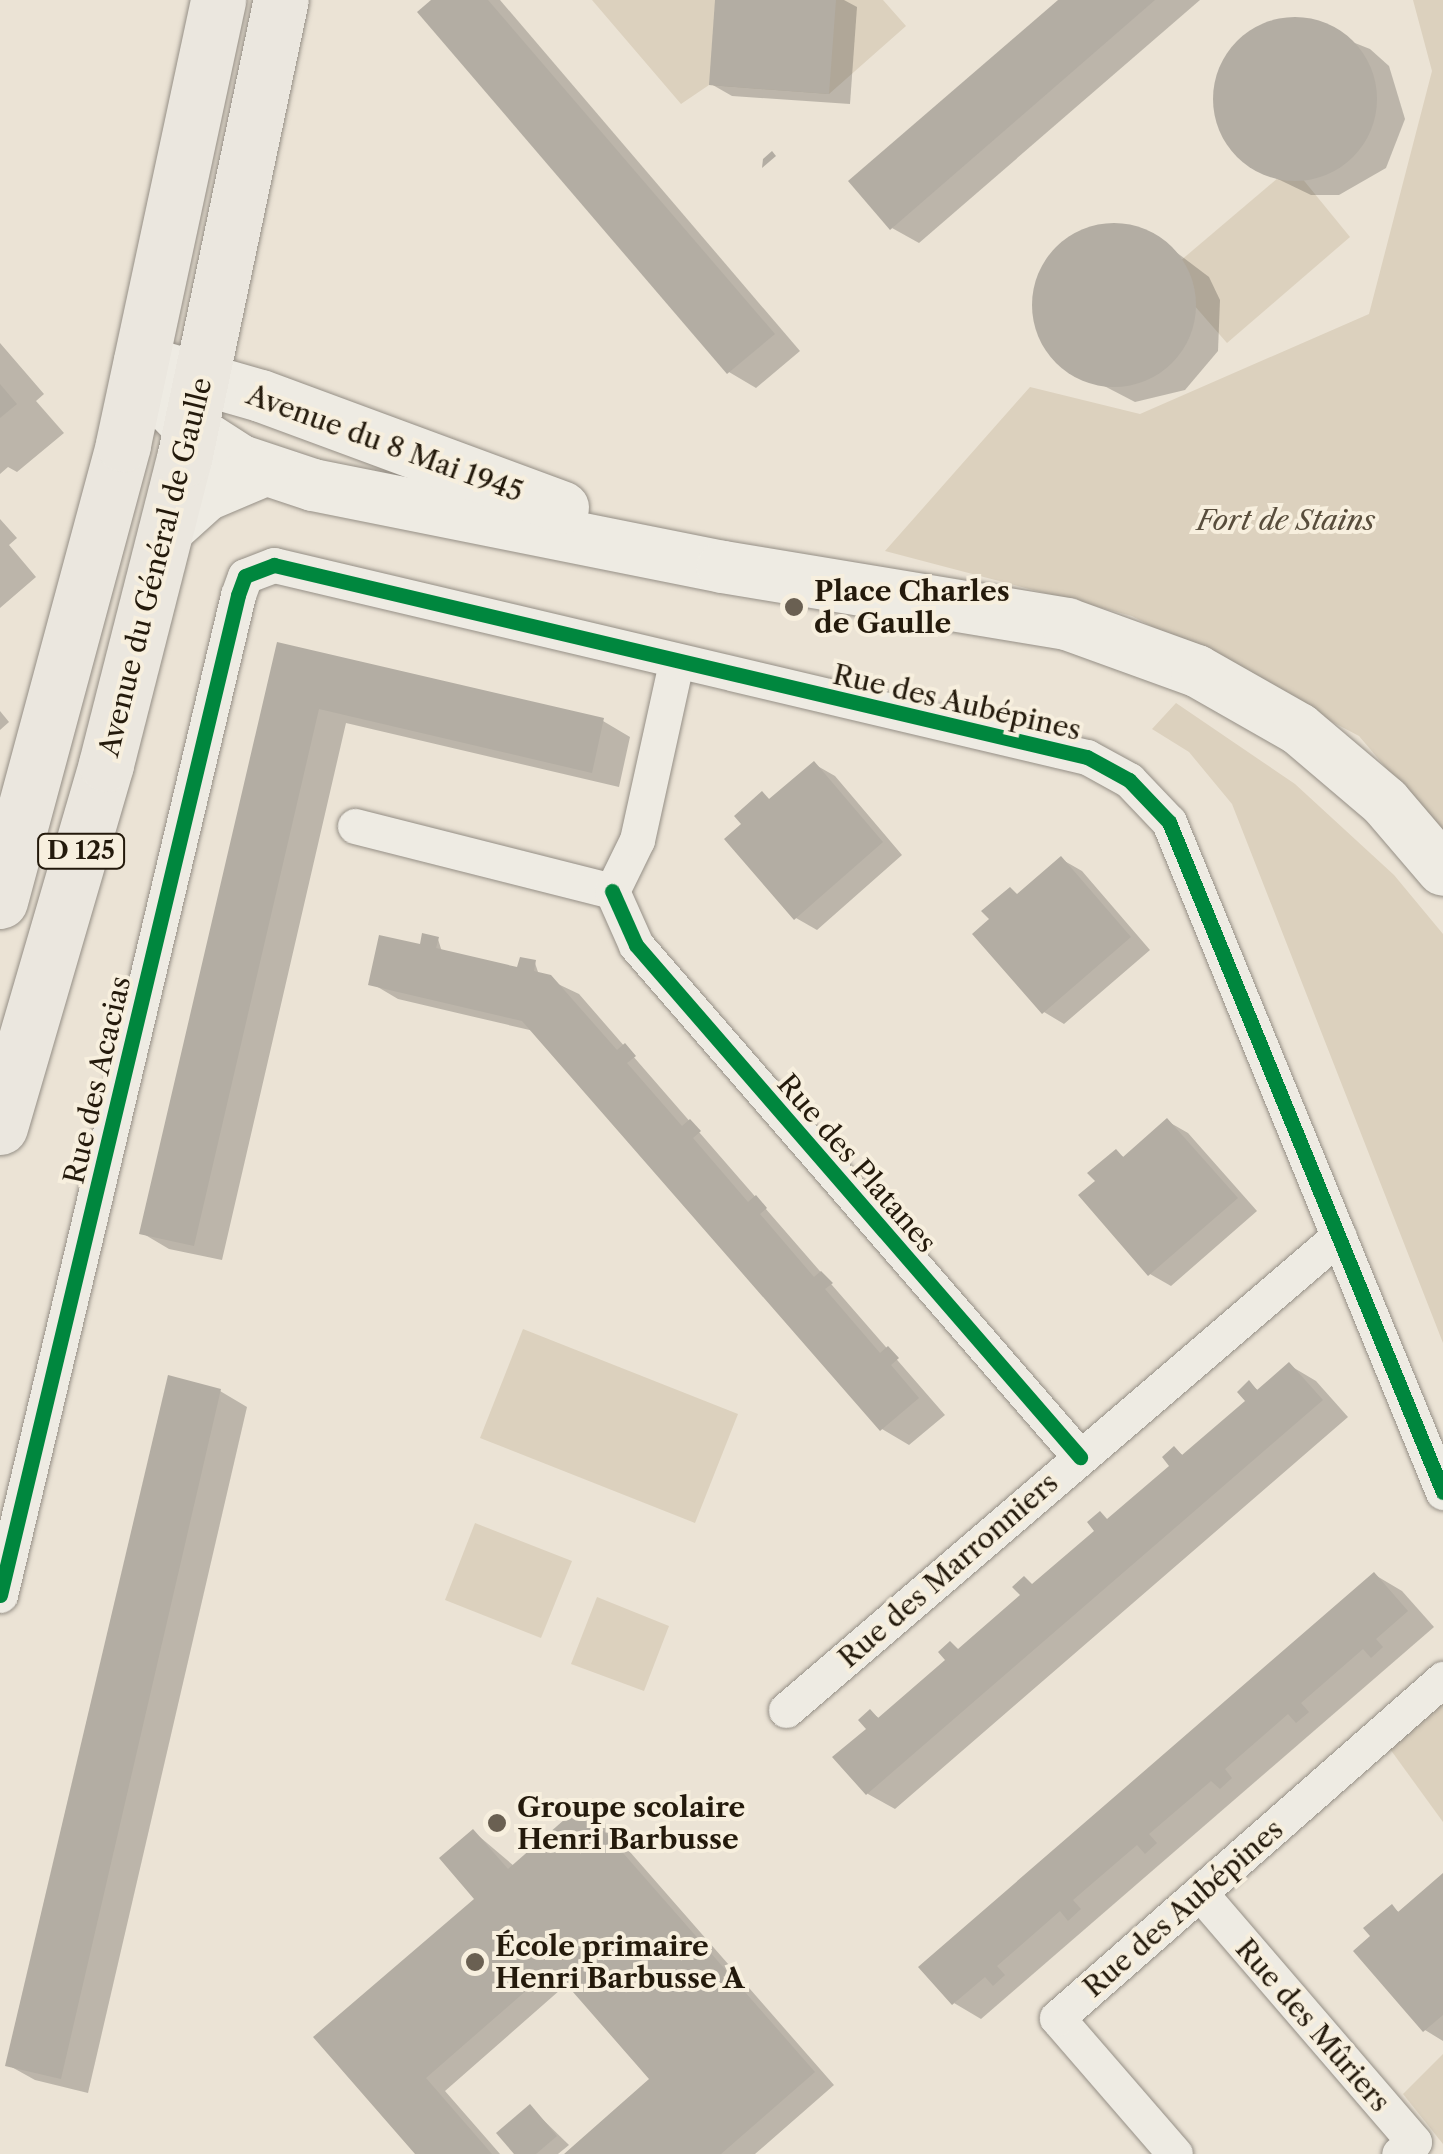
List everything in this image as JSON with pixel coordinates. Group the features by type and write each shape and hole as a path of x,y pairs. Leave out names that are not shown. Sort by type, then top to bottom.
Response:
{"main road":[{"name":"D 125","path":"0,901 140,361 218,0"},
{"name":"Avenue du Général de Gaulle","path":"0,1128 106,764 165,532 281,0"}],"street":[{"name":"Avenue du 8 Mai 1945","path":"140,361 196,403 265,470 723,567 1068,624 1197,671 1299,729 1385,802 1443,870"},
{"name":"Avenue du 8 Mai 1945","path":"196,403 723,567"},
{"path":"165,532 206,495 265,470"},
{"name":"Rue des Aubépines","path":"245,576 274,565 1087,757 1130,780 1169,822 1443,1492"},
{"name":"Rue des Acacias","path":"0,1595 245,576"},
{"path":"356,826 612,891 638,840 676,663"},
{"name":"Rue des Platanes","path":"612,891 636,945 1080,1456"},
{"name":"Rue des Marronniers","path":"786,1710 1339,1236"},
{"name":"Rue des Aubépines","path":"1175,2154 1057,2018 1443,1679"},
{"name":"Rue des Mûriers","path":"1200,1894 1414,2142 1399,2154"}],"green space":[{"path":"592,0 883,0 906,26 829,94 709,85 681,104"},
{"name":"Fort de Stains","path":"1413,0 1443,0 1443,835 1359,736 1132,616 885,551 1030,387 1140,414 1369,314 1432,71"},
{"path":"1292,166 1350,237 1227,343 1166,273"},
{"path":"1176,703 1295,784 1394,875 1443,934 1443,1343 1232,804 1189,752 1152,729"},
{"path":"523,1329 738,1414 695,1523 480,1438"},
{"path":"475,1523 572,1561 541,1638 445,1600"},
{"path":"597,1597 669,1626 644,1691 571,1664"},
{"path":"1443,1701 1443,1822 1390,1749"},
{"path":"1443,2054 1443,2144 1403,2094"}],"building":[{"path":"431,0 488,0 775,334 727,374 417,12"},
{"path":"715,0 836,0 829,94 709,85"},
{"path":"1058,0 1155,0 890,230 848,181"},
{"path":"1295,17 1327,23 1353,41 1371,67 1377,99 1371,131 1353,157 1327,175 1295,181 1263,175 1237,157 1219,131 1213,99 1219,67 1237,41 1263,23"},
{"path":"772,151 776,156 762,168 763,159"},
{"path":"1114,223 1145,229 1172,247 1190,274 1196,305 1190,336 1172,363 1145,381 1114,387 1083,381 1056,363 1038,336 1032,305 1038,274 1056,247 1083,229"},
{"path":"0,384 17,404 0,418"},
{"path":"277,642 604,718 592,773 319,709 194,1246 139,1234"},
{"path":"814,761 883,842 794,920 724,839 741,824 734,816 762,791 769,799"},
{"path":"1061,856 1131,937 1042,1014 972,934 989,919 981,911 1010,887 1017,894"},
{"path":"422,933 439,937 436,948 517,967 520,957 536,960 534,971 551,975 617,1050 625,1043 636,1056 627,1063 682,1126 690,1119 701,1131 693,1138 748,1202 756,1195 767,1208 760,1214 814,1277 821,1271 833,1283 825,1289 880,1353 888,1346 899,1358 891,1365 919,1398 880,1431 522,1021 368,985 379,935 420,944"},
{"path":"1167,1118 1238,1198 1148,1276 1078,1195 1095,1181 1087,1173 1116,1149 1123,1157"},
{"path":"1289,1362 1323,1400 866,1795 832,1757 866,1729 858,1720 870,1709 878,1718 945,1660 938,1652 950,1641 958,1649 1020,1595 1012,1587 1024,1576 1032,1584 1094,1531 1087,1522 1100,1511 1107,1519 1169,1466 1162,1457 1174,1446 1182,1455 1245,1401 1237,1392 1249,1380 1257,1390"},
{"path":"168,1375 221,1389 61,2079 5,2066"},
{"path":"1374,1572 1408,1611 1376,1639 1383,1647 1371,1658 1363,1649 1301,1703 1309,1712 1296,1723 1288,1714 1225,1769 1232,1778 1220,1789 1211,1781 1149,1834 1157,1843 1145,1854 1137,1845 1073,1900 1081,1909 1068,1921 1060,1911 997,1966 1005,1975 993,1986 985,1977 952,2005 918,1967"},
{"path":"581,1805 815,2072 721,2154 564,2154 649,2079 552,1968 426,2078 492,2154 415,2154 313,2037 474,1899 439,1858 473,1829 508,1869"},
{"path":"1443,1873 1443,2015 1423,2032 1353,1951 1370,1936 1363,1928 1392,1904 1398,1912"},
{"path":"530,2104 557,2136 536,2154 514,2154 496,2133"}],"cycle path":[{"path":"0,1595 238,595 245,576 274,565 1087,757 1129,780 1169,822 1443,1492"},
{"path":"612,891 636,945 1080,1457"}],"place":[{"name":"Place Charles de Gaulle","path":"794,607"},
{"name":"Groupe scolaire Henri Barbusse","path":"497,1823"},
{"name":"École primaire Henri Barbusse A","path":"475,1962"}]}
